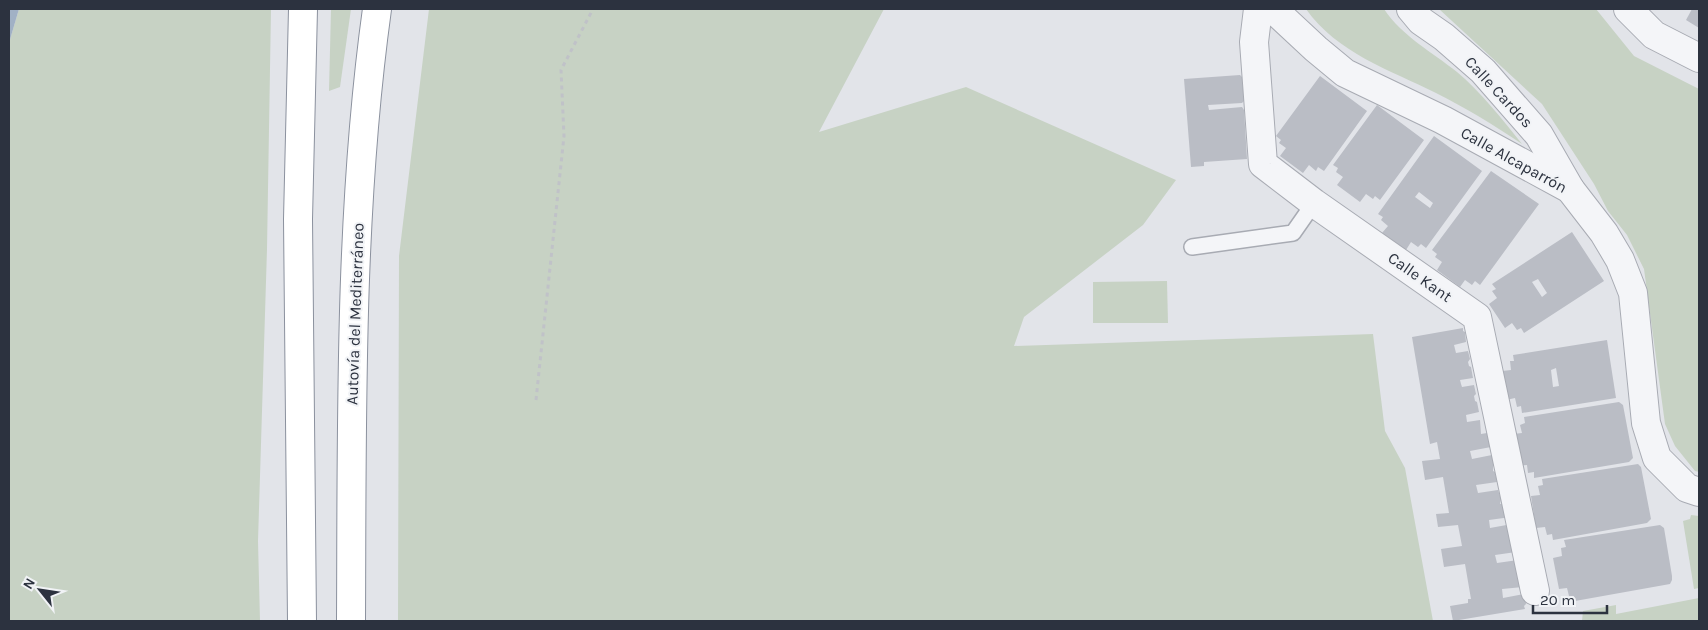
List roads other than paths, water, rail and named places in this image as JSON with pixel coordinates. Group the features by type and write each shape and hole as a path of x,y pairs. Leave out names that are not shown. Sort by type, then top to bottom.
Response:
{"highway":[{"path":"302,9 298,220 302,621"},
{"name":"Autovía del Mediterráneo","path":"351,621 351,440 358,186 377,9"}],"street":[{"name":"Calle Kant","path":"1258,9 1254,42 1263,164 1314,203 1477,317 1535,591"},
{"name":"Calle Alcaparrón","path":"1273,9 1345,73 1443,120 1570,189 1604,233 1620,260 1633,293 1646,423 1657,458 1688,488 1699,492"},
{"name":"Calle Cardos","path":"1411,9 1421,21 1444,37 1483,71 1538,135 1570,189"},
{"path":"1628,9 1654,35 1699,58"}],"lane":[{"path":"1192,247 1293,233 1314,203"}],"water":[{"path":"9,9 19,9 9,43"}]}
